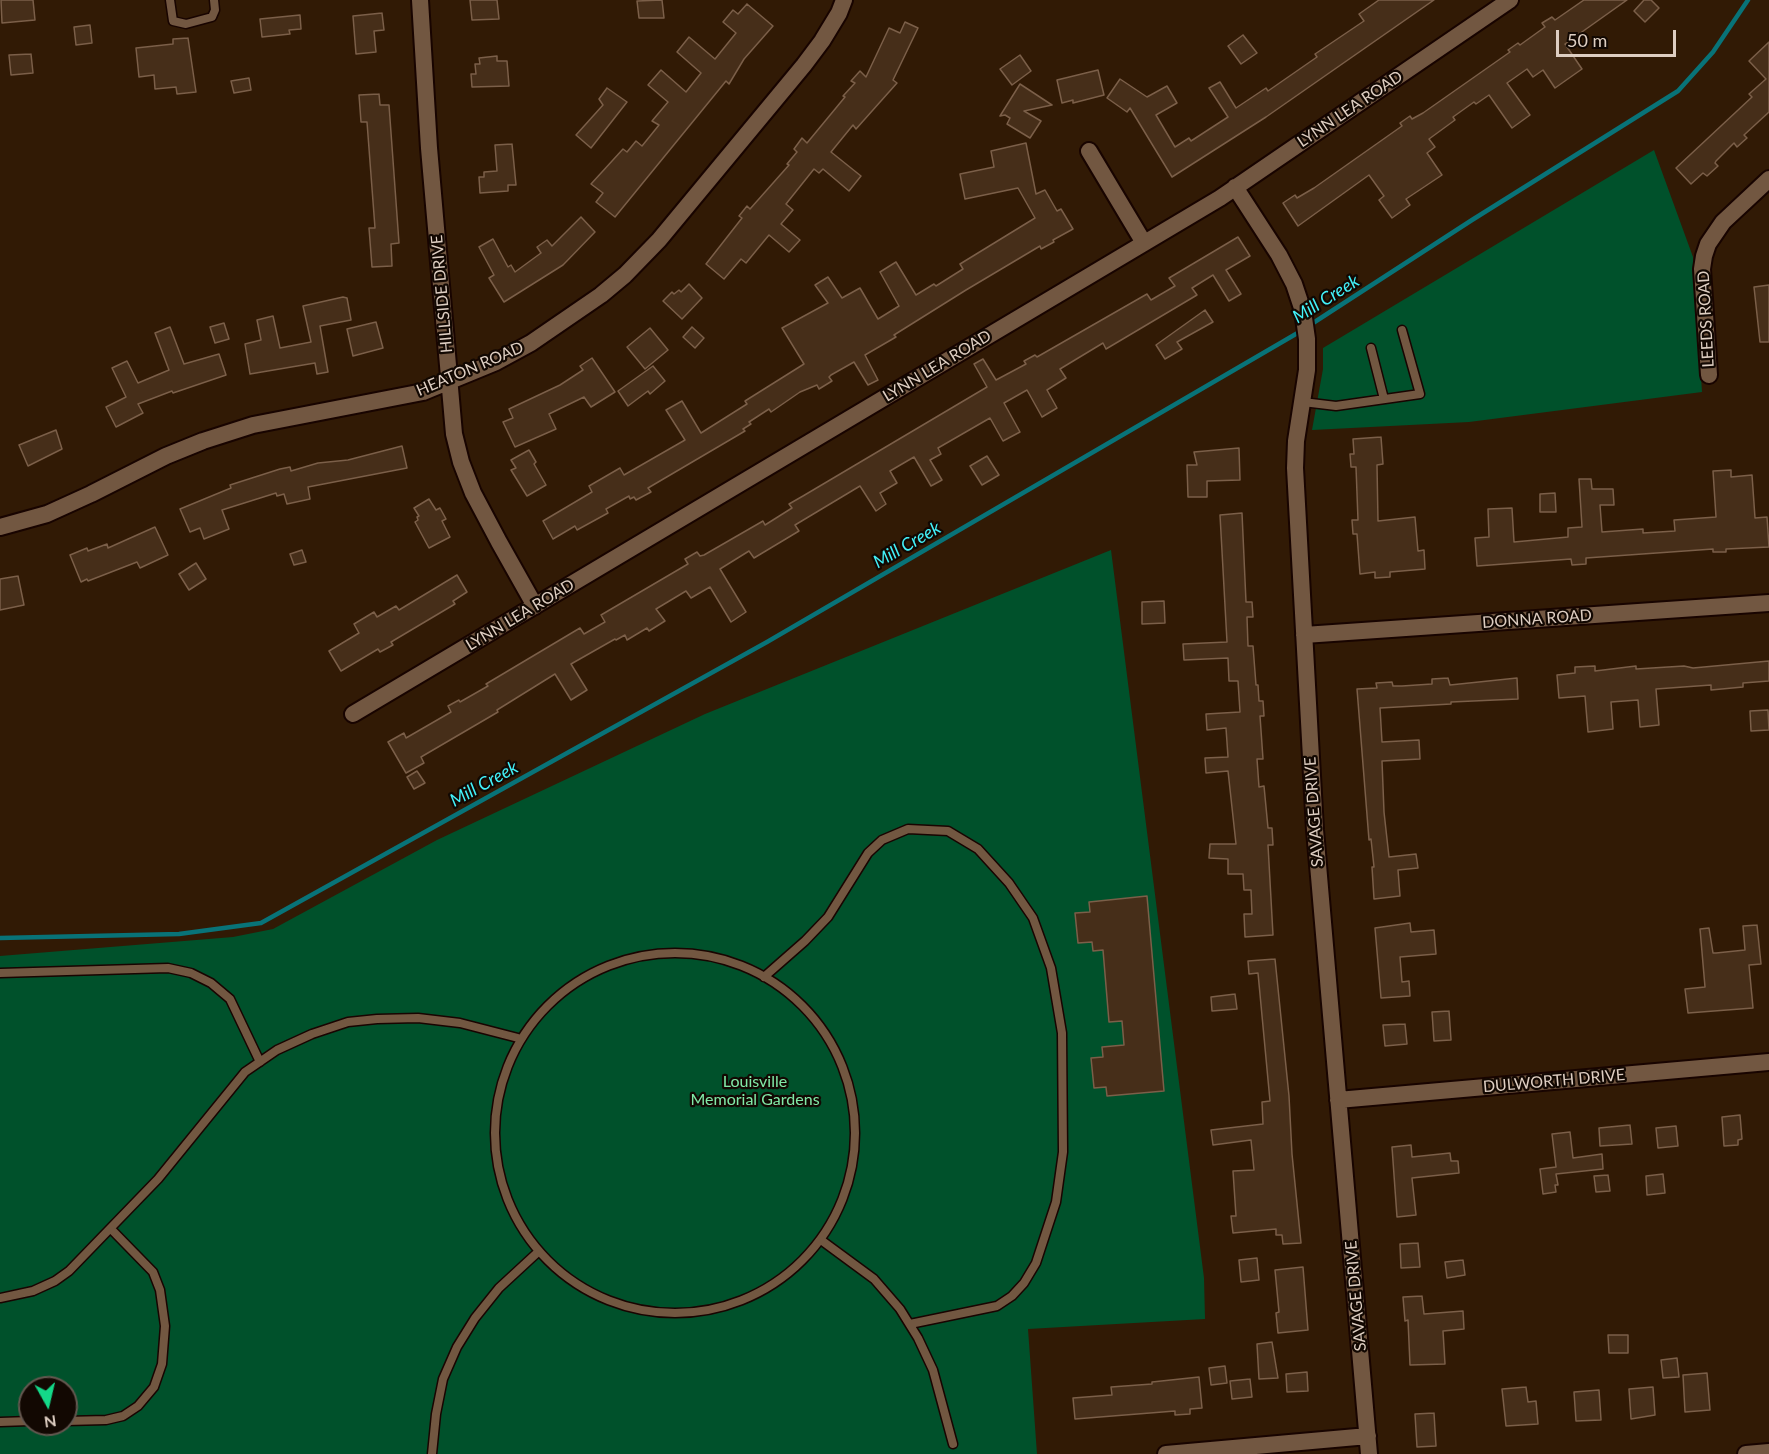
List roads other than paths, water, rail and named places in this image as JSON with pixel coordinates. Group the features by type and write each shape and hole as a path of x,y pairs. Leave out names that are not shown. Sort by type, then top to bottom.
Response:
{"street":[{"name":"HILLSIDE DRIVE","path":"420,0 429,148 454,434 461,462 473,493 535,606"},
{"name":"HEATON ROAD","path":"0,527 47,514 166,456 203,441 274,421 423,392 496,362 531,343 573,316 625,275 659,240 804,65 822,41 844,0"},
{"name":"LYNN LEA ROAD","path":"353,714 1235,187 1510,0"},
{"path":"1089,151 1144,243"},
{"name":"LEEDS ROAD","path":"1709,375 1702,269 1704,256 1716,230 1769,179"},
{"name":"SAVAGE DRIVE","path":"1235,187 1280,255 1294,284 1303,311 1307,339 1307,370 1296,441 1295,468 1304,635 1315,830 1369,1454"},
{"name":"DONNA ROAD","path":"1304,635 1769,603"},
{"name":"DULWORTH DRIVE","path":"1338,1100 1769,1062"},
{"path":"1166,1454 1368,1436"},
{"path":"1746,1454 1769,1452"}],"lane":[{"path":"170,0 172,21 186,24 212,17 215,10 214,0"},
{"path":"1303,402 1336,406 1420,394 1402,330"},
{"path":"1371,348 1384,399"},
{"path":"764,977 805,941 828,916 868,853 882,840 908,828 948,831 978,849 1009,883 1033,918 1051,968 1062,1033 1063,1152 1052,1213 1035,1263 1024,1283 1012,1296 997,1306 910,1324"},
{"path":"675,953 716,958 764,977 783,989 811,1013 837,1051 849,1083 855,1118 852,1174 840,1208 821,1240 798,1265 768,1288 727,1304 681,1312 650,1312 620,1305 586,1289 557,1270 538,1252 522,1230 508,1206 498,1174 495,1141 496,1104 504,1073 518,1038 555,999 592,972 632,958 675,953"},
{"path":"0,973 168,968 191,973 211,983 230,999 260,1062"},
{"path":"0,1298 33,1291 55,1281 84,1258 158,1179 245,1072 276,1050 312,1034 348,1022 377,1019 418,1018 460,1023 518,1038"},
{"path":"78,1421 106,1420 123,1416 138,1406 154,1387 162,1364 165,1326 160,1290 153,1272 111,1229"},
{"path":"821,1240 874,1280 910,1324 933,1370 953,1444"},
{"path":"432,1454 436,1414 444,1379 457,1347 475,1318 499,1288 538,1252"},
{"path":"0,1422 18,1421"}],"waterway":[{"name":"Mill Creek","path":"1310,325 1678,91 1713,52 1748,0"},
{"name":"Mill Creek","path":"0,938 179,934 261,923 767,642 1301,331"}],"park label":[{"name":"Louisville Memorial Gardens","path":"755,1091"}]}
